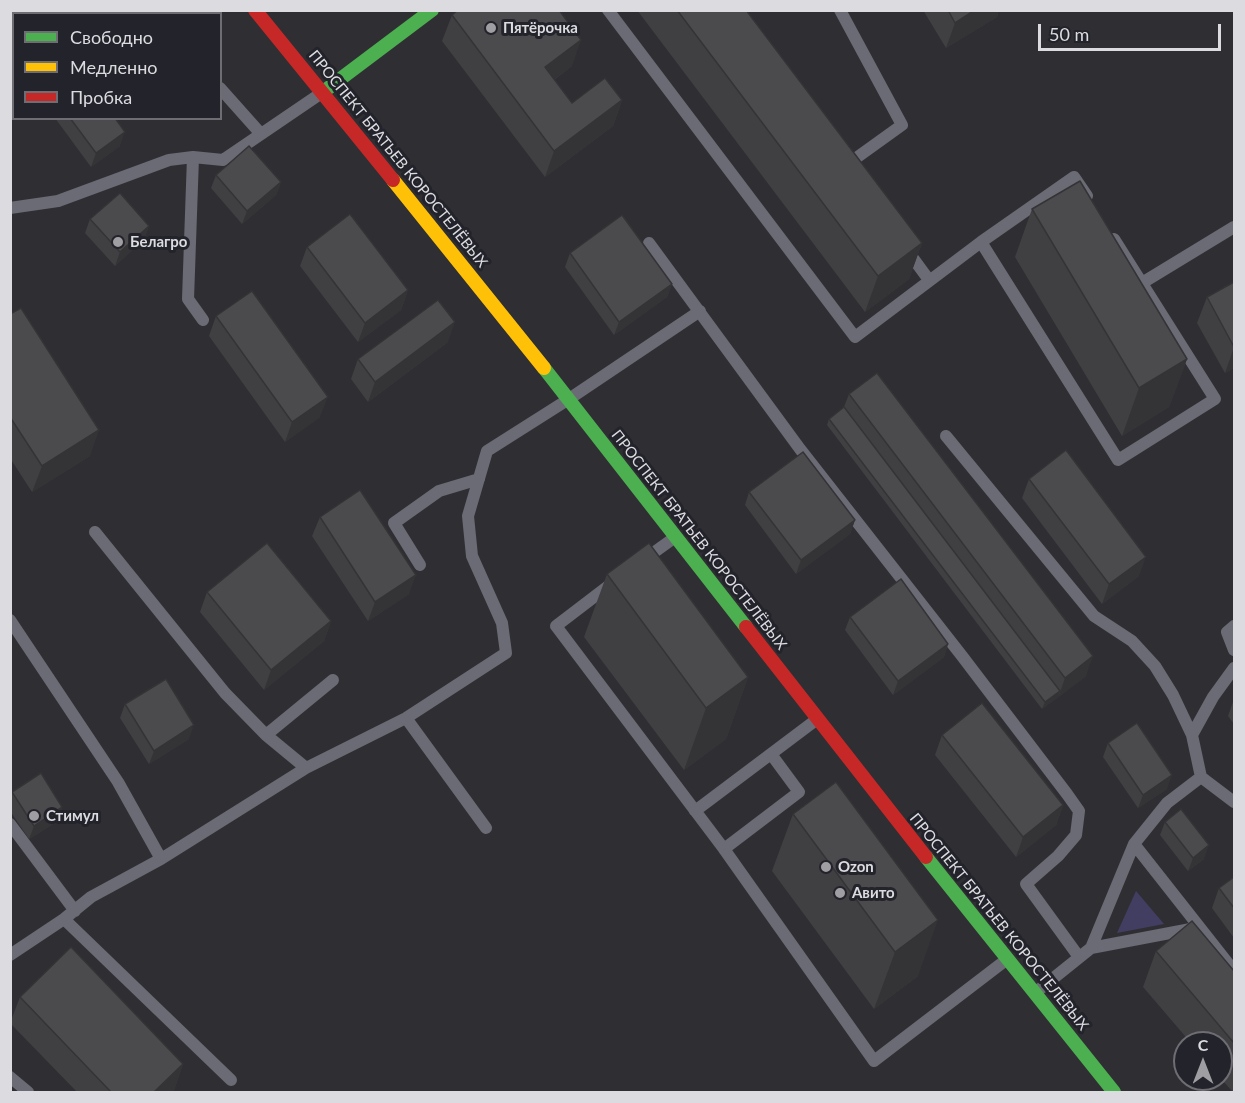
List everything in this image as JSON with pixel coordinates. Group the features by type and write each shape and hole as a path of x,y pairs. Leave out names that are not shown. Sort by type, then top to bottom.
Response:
{"main road":[{"name":"ПРОСПЕКТ БРАТЬЕВ КОРОСТЕЛЁВЫХ","path":"255,10 569,399 817,719 1114,1092"},
{"path":"323,92 432,10"}],"lane":[{"path":"608,10 855,337 981,242 1074,177 1093,206"},
{"path":"840,10 902,125 845,166"},
{"path":"222,90 261,135"},
{"path":"10,208 58,201 170,160 192,157 223,160 323,92"},
{"path":"192,157 188,299 203,320"},
{"path":"981,242 1118,460 1215,399 1105,225"},
{"path":"1142,283 1234,227"},
{"path":"901,242 929,280"},
{"path":"649,243 800,449 969,665 1078,811 1076,835 1058,856 1026,884 1079,957"},
{"path":"10,955 92,897 161,859 306,768 406,718 506,653 502,624 472,556 468,516 487,451 569,399 700,310"},
{"path":"946,436 1094,616 1132,641 1155,666 1173,695 1192,735 1201,777 1234,801"},
{"path":"420,565 394,523 439,491 479,479"},
{"path":"95,532 225,693 266,735 306,768"},
{"path":"676,536 556,626 724,849 874,1061 1007,960"},
{"path":"10,620 118,782 161,859"},
{"path":"1234,626 1227,632 1234,650"},
{"path":"1192,735 1212,697 1234,668"},
{"path":"266,735 333,680"},
{"path":"406,718 486,828"},
{"path":"695,811 817,719"},
{"path":"724,849 799,792 771,754"},
{"path":"1091,948 1134,844 1167,803 1201,777"},
{"path":"10,824 75,911"},
{"path":"1134,844 1234,971"},
{"path":"64,919 231,1080"},
{"path":"1034,994 1091,948 1200,927"},
{"path":"10,1077 28,1092"}],"shaded area":[{"path":"1136,891 1164,924 1117,933"}],"building":[{"path":"458,10 559,10 581,40 545,67 572,103 605,78 622,100 554,151 452,15"},
{"path":"677,10 746,10 922,243 878,276"},
{"path":"948,10 975,10 955,23"},
{"path":"71,120 116,120 125,132 96,153"},
{"path":"249,146 281,182 247,211 216,175"},
{"path":"1080,181 1187,359 1139,388 1032,209"},
{"path":"120,193 149,226 120,252 90,219"},
{"path":"350,214 408,290 365,323 307,247"},
{"path":"622,215 672,284 619,322 570,253"},
{"path":"1234,282 1234,347 1207,297"},
{"path":"252,291 328,397 292,422 216,316"},
{"path":"438,300 455,322 375,382 358,359"},
{"path":"21,308 99,430 42,466 10,417 10,314"},
{"path":"877,373 1093,656 1065,678 849,394"},
{"path":"844,407 1060,691 1045,702 829,419"},
{"path":"1066,450 1146,557 1109,584 1029,479"},
{"path":"803,452 855,520 801,560 749,492"},
{"path":"360,490 416,575 375,602 320,517"},
{"path":"267,543 331,621 271,670 207,592"},
{"path":"649,543 748,677 706,708 607,574"},
{"path":"901,579 948,644 898,681 850,617"},
{"path":"166,679 194,725 154,751 125,704"},
{"path":"982,703 1063,805 1023,837 942,735"},
{"path":"1137,723 1172,775 1143,795 1108,743"},
{"path":"41,773 62,807 34,826 12,792"},
{"path":"836,782 938,920 895,952 793,814"},
{"path":"1181,809 1209,845 1193,858 1165,822"},
{"path":"1234,877 1234,908 1219,888"},
{"path":"1192,921 1234,971 1234,1043 1233,1031 1224,1031 1156,951"},
{"path":"71,947 183,1064 154,1092 111,1092 20,997"}],"traffic: fast":[{"path":"323,92 432,10"},
{"path":"544,368 746,627"},
{"path":"926,857 1114,1092"}],"traffic: slow":[{"path":"393,180 544,368"}],"traffic: jam":[{"path":"255,10 393,180"},
{"path":"746,627 926,857"}],"place":[{"name":"Пятёрочка","path":"491,28"},
{"name":"Белагро","path":"118,242"},
{"name":"Стимул","path":"34,816"},
{"name":"Ozon","path":"826,867"},
{"name":"Авито","path":"840,893"}]}
